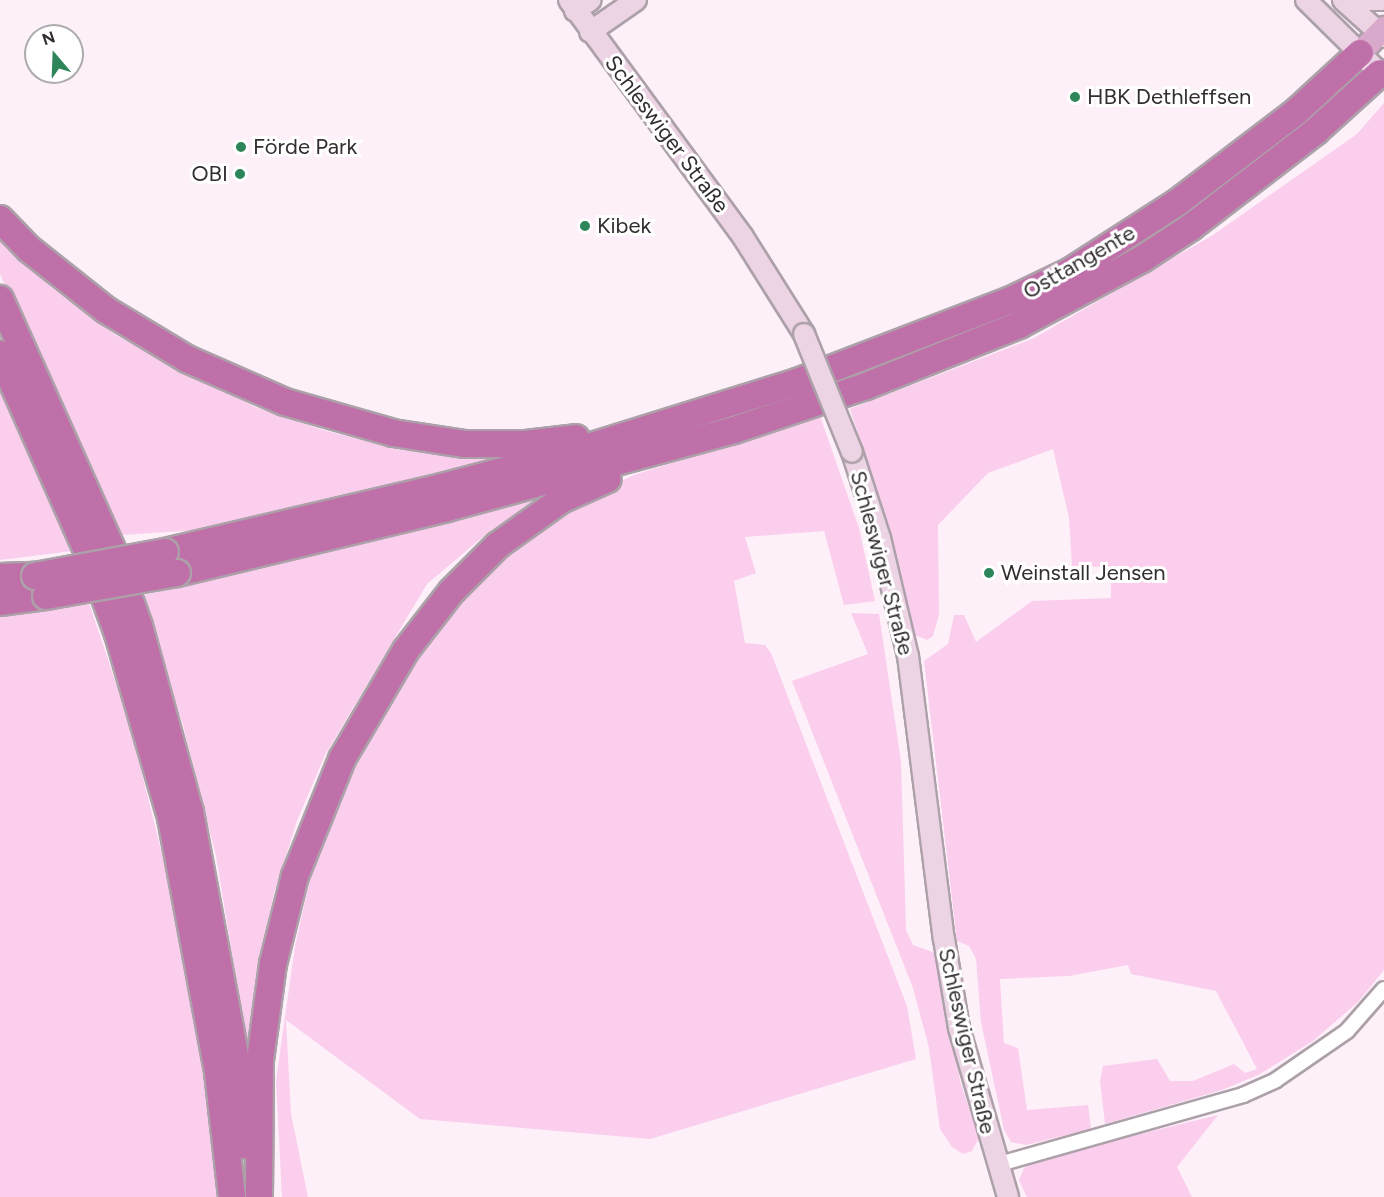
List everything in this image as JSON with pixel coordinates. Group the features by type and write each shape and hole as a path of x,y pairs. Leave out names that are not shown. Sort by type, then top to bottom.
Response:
{"highway":[{"name":"Osttangente","path":"723,407 852,363 1011,300 1071,271 1239,158 1296,112 1360,52"},
{"name":"Osttangente","path":"734,430 866,386 1019,325 1084,292 1142,259 1218,207 1316,130 1382,71"},
{"path":"0,219 29,249 106,310 187,359 285,402 393,432 465,444 526,444 723,407"},
{"path":"0,299 106,536 139,626 190,812 237,1065 252,1197"},
{"path":"0,354 90,557 118,634 171,819 218,1072 232,1197"},
{"path":"171,562 723,407"},
{"path":"0,602 40,586 447,508 734,430"},
{"path":"260,1197 260,1060 273,964 295,876 342,759 406,650 452,591 498,545 561,500 734,430"},
{"path":"0,577 40,586"}],"main road":[{"name":"Schleswiger Straße","path":"590,32 636,0"},
{"path":"1306,0 1382,71"},
{"path":"1343,0 1382,33"},
{"path":"1356,0 1382,0"},
{"name":"Schleswiger Straße","path":"578,4 590,32 743,237 804,334 852,452 880,538 908,656 951,984 969,1074 1008,1197"},
{"name":"Osttangente","path":"1360,52 1382,33"}],"street":[{"name":"Schleswiger Straße","path":"996,1165 1243,1095 1276,1080 1347,1031 1384,989"}],"shaded area":[{"path":"1384,103 1384,970 1358,1002 1313,1041 1260,1074 1222,1090 1105,1124 1100,1081 1103,1066 1157,1059 1170,1081 1193,1081 1234,1064 1245,1073 1257,1069 1216,991 1131,974 1128,965 1069,976 1000,979 1004,1043 1018,1048 1027,1110 1088,1105 1091,1129 1026,1145 1011,1142 1004,1130 981,1022 976,959 969,946 957,941 924,661 948,644 954,615 964,615 976,642 1032,601 1111,598 1111,567 1072,566 1069,518 1053,449 988,473 938,525 939,615 933,636 927,640 915,635 887,522 850,409 1034,338 1213,235 1357,134"},
{"path":"0,235 52,288 117,336 255,407 323,430 400,450 514,457 198,530 121,535 0,274"},
{"path":"0,390 46,494 72,551 0,560"},
{"path":"820,416 859,528 875,601 844,605 824,531 745,537 756,573 734,581 745,643 765,645 771,653 907,1006 916,1059 650,1139 420,1119 286,1020 291,1114 308,1197 282,1197 276,1081 295,946 314,861 347,783 422,648 472,582 566,507 634,475"},
{"path":"555,492 491,530 427,584 325,755 297,821 274,893 256,985 249,1058 216,856 183,725 143,604 145,595"},
{"path":"88,600 129,722 181,930 215,1141 217,1197 0,1197 0,612"},
{"path":"851,613 879,614 901,761 906,930 913,945 938,954 960,1081 979,1138 972,1151 963,1154 952,1147 940,1129 929,1048 913,988 792,681 868,654"},
{"path":"1218,1115 1177,1167 1192,1197 1027,1197 1019,1180 1024,1168 1038,1159"}],"place":[{"name":"HBK Dethleffsen","path":"1075,97"},
{"name":"Förde Park","path":"241,147"},
{"name":"OBI","path":"240,174"},
{"name":"Kibek","path":"585,226"},
{"name":"Weinstall Jensen","path":"989,573"}]}
